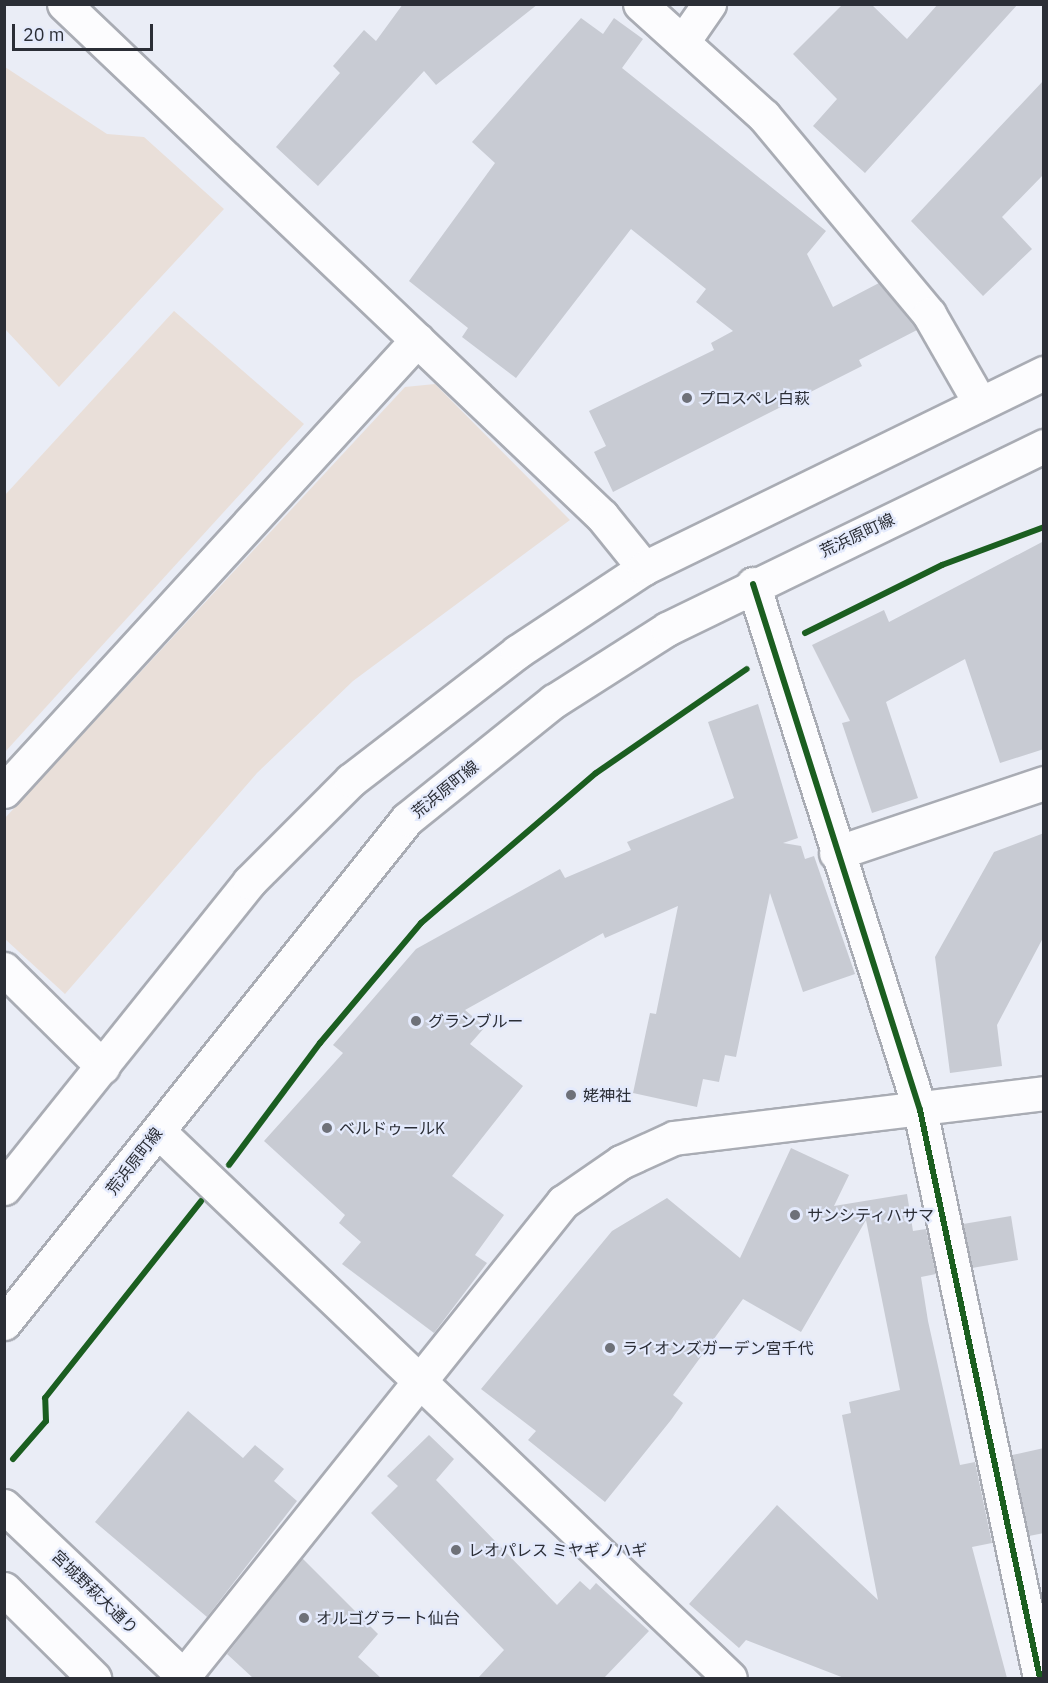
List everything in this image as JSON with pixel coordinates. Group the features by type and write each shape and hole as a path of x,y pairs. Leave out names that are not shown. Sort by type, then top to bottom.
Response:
{"street":[{"path":"64,4 602,516 644,568"},
{"path":"640,4 684,40 765,116 929,314 980,403"},
{"path":"684,40 709,4"},
{"path":"4,790 417,340"},
{"path":"4,1188 249,882 351,780 517,652 644,568 980,403 1044,374"},
{"name":"荒浜原町線","path":"4,1323 407,819 554,701 667,629 753,584 1044,446"},
{"path":"753,584 836,853 920,1110 1033,1583 1040,1678"},
{"path":"836,853 1044,783"},
{"path":"4,969 103,1067"},
{"path":"183,1678 424,1382 563,1202 621,1162 674,1138 920,1110 1044,1093"},
{"path":"158,1131 424,1382 730,1678"},
{"name":"宮城野萩大通り","path":"4,1506 183,1678"},
{"path":"4,1589 94,1678"}],"shaded area":[{"path":"5,67 107,134 144,137 224,209 59,387 5,329"},
{"path":"174,311 304,424 5,752 5,495"},
{"path":"435,384 570,520 353,681 257,773 65,994 5,939 5,818 405,387"}],"building":[{"path":"403,4 538,4 436,85 424,71 318,186 276,147 340,73 333,66 364,30 376,41"},
{"path":"843,4 871,4 907,39 938,4 1018,4 865,173 813,126 837,99 793,54"},
{"path":"581,18 603,34 614,18 643,39 622,68 826,231 807,254 833,307 879,283 917,330 859,360 862,366 613,492 594,452 606,446 589,411 714,350 711,343 733,331 696,302 706,289 631,229 516,378 462,337 468,328 409,281 495,163 472,142"},
{"path":"1044,80 1044,174 1002,217 1032,249 983,296 911,221"},
{"path":"1044,541 1044,749 1000,763 965,659 886,702 918,798 872,813 842,723 850,721 812,645 884,610 889,622"},
{"path":"758,704 798,838 783,843 801,846 805,859 814,856 855,974 803,992 770,893 736,1057 725,1055 719,1082 703,1079 697,1107 633,1093 650,1013 656,1014 678,906 605,938 603,933 465,1010 485,1027 470,1044 523,1086 452,1176 504,1215 475,1255 487,1263 434,1333 342,1264 361,1242 339,1223 345,1215 264,1141 343,1053 333,1045 416,949 560,869 565,878 631,850 627,842 734,798 708,722"},
{"path":"1044,833 1044,936 997,1025 1002,1066 950,1073 935,957 994,852"},
{"path":"791,1148 849,1175 834,1206 907,1194 913,1231 926,1229 936,1274 921,1277 928,1321 960,1465 975,1462 992,1543 972,1547 1007,1678 844,1678 746,1640 739,1648 689,1604 777,1505 878,1600 842,1415 851,1413 849,1402 900,1390 866,1220 801,1332 743,1299 673,1395 683,1403 605,1502 528,1440 536,1431 481,1389 612,1231 667,1198 740,1258"},
{"path":"1011,1216 1018,1260 972,1268 963,1224"},
{"path":"188,1411 243,1458 255,1445 284,1469 274,1481 297,1501 207,1617 95,1522"},
{"path":"429,1435 454,1459 436,1480 557,1605 580,1581 590,1590 596,1583 649,1631 604,1678 478,1678 504,1650 371,1513 398,1486 387,1476"},
{"path":"1044,1448 1044,1533 1029,1536 1012,1455"},
{"name":"オルゴグラート仙台","path":"302,1558 378,1634 358,1657 381,1678 253,1678 227,1654"}],"cycle path":[{"path":"805,633 942,565 1044,527"},
{"path":"753,584 920,1110 1040,1678"},
{"path":"229,1165 320,1043 421,923 596,773 747,669"},
{"path":"13,1459 46,1421 45,1398 201,1201"}],"place":[{"name":"プロスペレ白萩","path":"687,398"},
{"name":"グランブルー","path":"416,1021"},
{"name":"姥神社","path":"571,1095"},
{"name":"ベルドゥールK","path":"327,1128"},
{"name":"サンシティハサマ","path":"795,1215"},
{"name":"ライオンズガーデン宮千代","path":"610,1348"},
{"name":"レオパレス ミヤギノハギ","path":"456,1550"},
{"name":"オルゴグラート仙台","path":"304,1618"}]}
